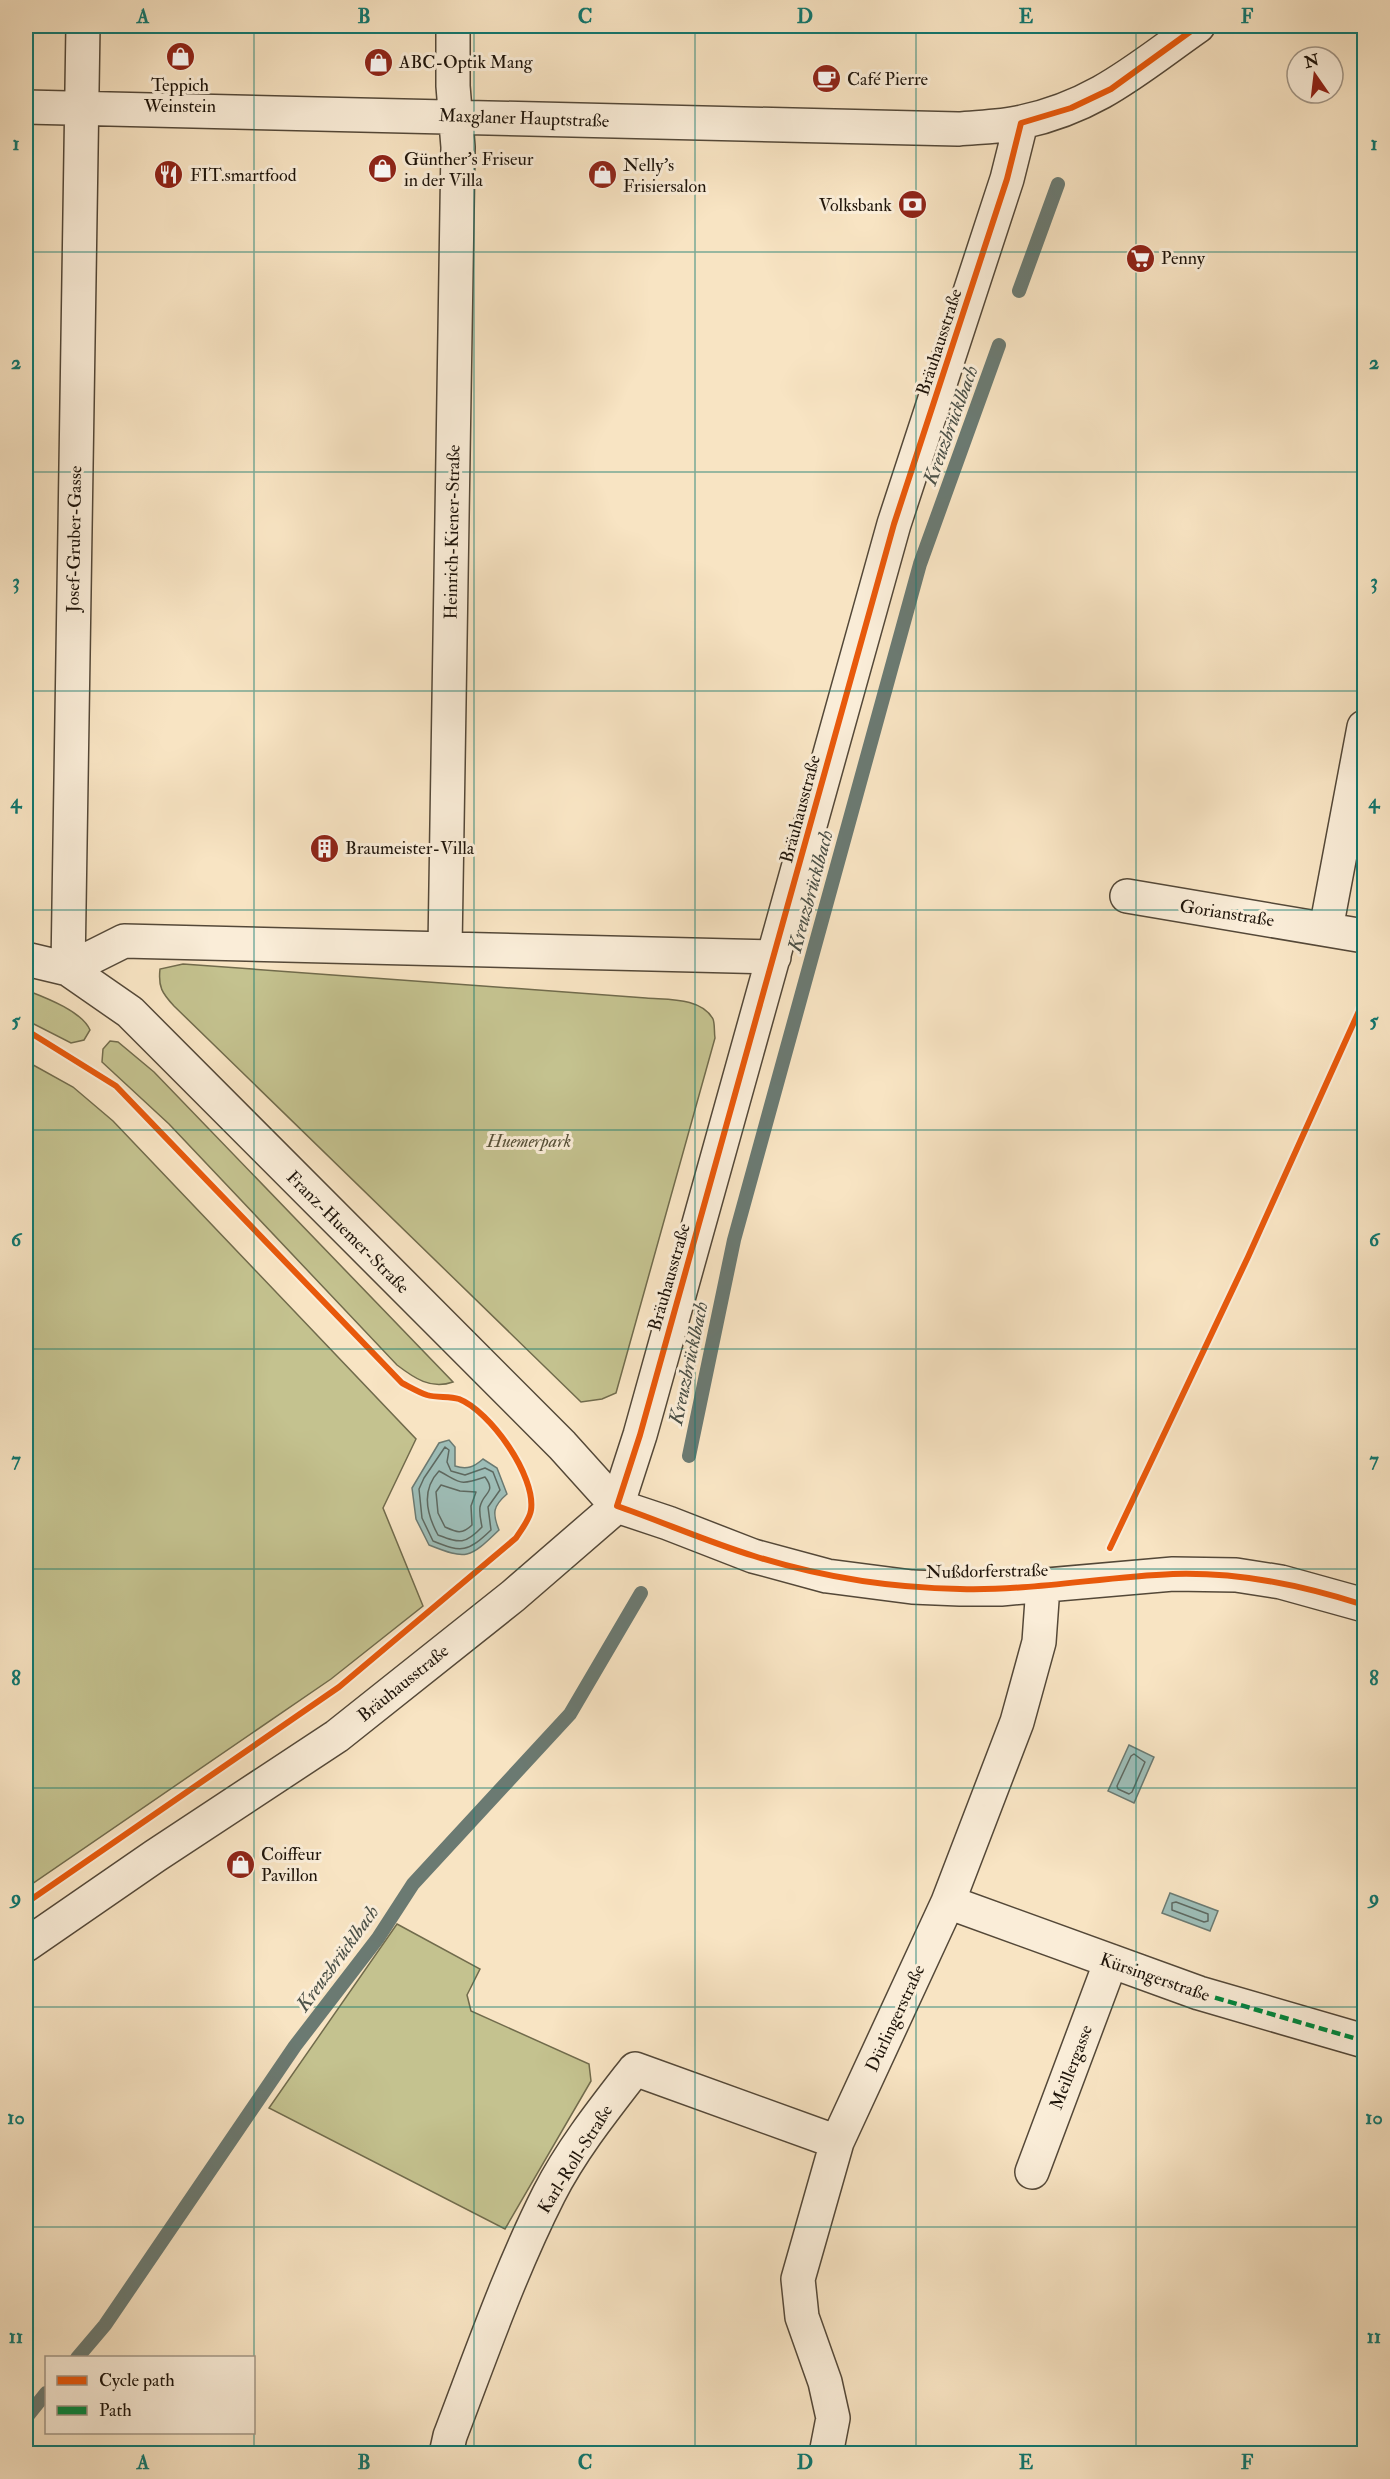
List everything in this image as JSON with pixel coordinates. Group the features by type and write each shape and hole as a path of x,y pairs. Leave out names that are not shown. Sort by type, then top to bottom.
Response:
{"street":[{"name":"Josef-Gruber-Gasse","path":"68,969 83,26"},
{"name":"Heinrich-Kiener-Straße","path":"445,948 458,147 453,86 453,26"},
{"name":"Maxglaner Hauptstraße","path":"26,107 958,129 1021,123 1071,108 1111,89 1198,26"},
{"name":"Bräuhausstraße","path":"26,1946 155,1856 336,1736 513,1596 617,1506 640,1435 894,525 1004,190 1021,123"},
{"path":"1326,929 1365,728"},
{"name":"Gorianstraße","path":"1127,896 1365,936"},
{"path":"68,969 124,941 774,957"},
{"name":"Franz-Huemer-Straße","path":"26,959 68,969 130,1012 562,1446 617,1506"},
{"name":"Nußdorferstraße","path":"617,1506 753,1556 827,1576 912,1587 960,1589 1044,1586 1173,1574 1236,1575 1281,1582 1365,1605"},
{"name":"Dürlingerstraße","path":"826,2454 832,2418 825,2382 802,2317 798,2279 837,2142 948,1902 1017,1722 1039,1642 1044,1586"},
{"name":"Kürsingerstraße","path":"948,1902 1199,1993 1365,2041"},
{"name":"Meillergasse","path":"1032,2172 1111,1961"},
{"name":"Karl-Roll-Straße","path":"446,2454 450,2436 502,2302 549,2193 591,2126 634,2069 837,2142"}],"green space":[{"name":"Huemerpark","path":"183,964 673,1000 692,1003 708,1012 714,1021 715,1038 616,1393 602,1399 581,1402 174,1006 162,989 160,969"},
{"path":"26,990 62,1006 86,1023 90,1030 84,1040 71,1043 26,1020"},
{"path":"110,1041 118,1042 154,1072 453,1382 430,1384 397,1365 169,1124 102,1062 103,1049"},
{"path":"26,1061 73,1087 113,1121 416,1439 383,1508 423,1606 331,1679 26,1888"},
{"path":"397,1924 480,1969 467,1995 471,2011 589,2064 591,2081 505,2229 269,2108"}],"water":[{"path":"449,1440 455,1447 455,1466 470,1467 483,1459 497,1468 507,1494 495,1510 499,1530 481,1547 467,1554 452,1553 429,1545 416,1519 412,1488 439,1443"},
{"path":"1129,1745 1154,1757 1134,1803 1108,1791"},
{"path":"1170,1893 1218,1911 1210,1931 1162,1913"}],"waterway":[{"name":"Kreuzbrücklbach","path":"1019,291 1058,184"},
{"name":"Kreuzbrücklbach","path":"689,1456 734,1240 920,564 999,345"},
{"name":"Kreuzbrücklbach","path":"79,2356 105,2325 295,2046 378,1938 413,1884 570,1714 641,1593"},
{"name":"Kreuzbrücklbach","path":"26,2418 45,2394"}],"marked path":[{"path":"1126,1966 1199,1993 1364,2041"}],"cycle path":[{"path":"1198,26 1111,89 1071,108 1021,123 1007,179 894,524 640,1435 617,1506 754,1556 805,1570 882,1584 987,1589 1173,1574 1222,1575 1270,1581 1317,1591 1364,1605"},
{"path":"1110,1548 1248,1257 1364,1000"},
{"path":"26,1030 116,1086 402,1383 427,1395 459,1399 484,1417 497,1430 519,1463 531,1496 530,1513 516,1538 339,1687 26,1903"}],"place":[{"name":"Teppich Weinstein","path":"180,56"},
{"name":"ABC-Optik Mang","path":"378,62"},
{"name":"Café Pierre","path":"826,79"},
{"name":"Günther's Friseur in der Villa","path":"383,169"},
{"name":"FIT.smartfood","path":"169,175"},
{"name":"Nelly's Frisiersalon","path":"602,175"},
{"name":"Volksbank","path":"913,205"},
{"name":"Penny","path":"1140,258"},
{"name":"Braumeister-Villa","path":"324,848"},
{"name":"Coiffeur Pavillon","path":"240,1864"}]}
